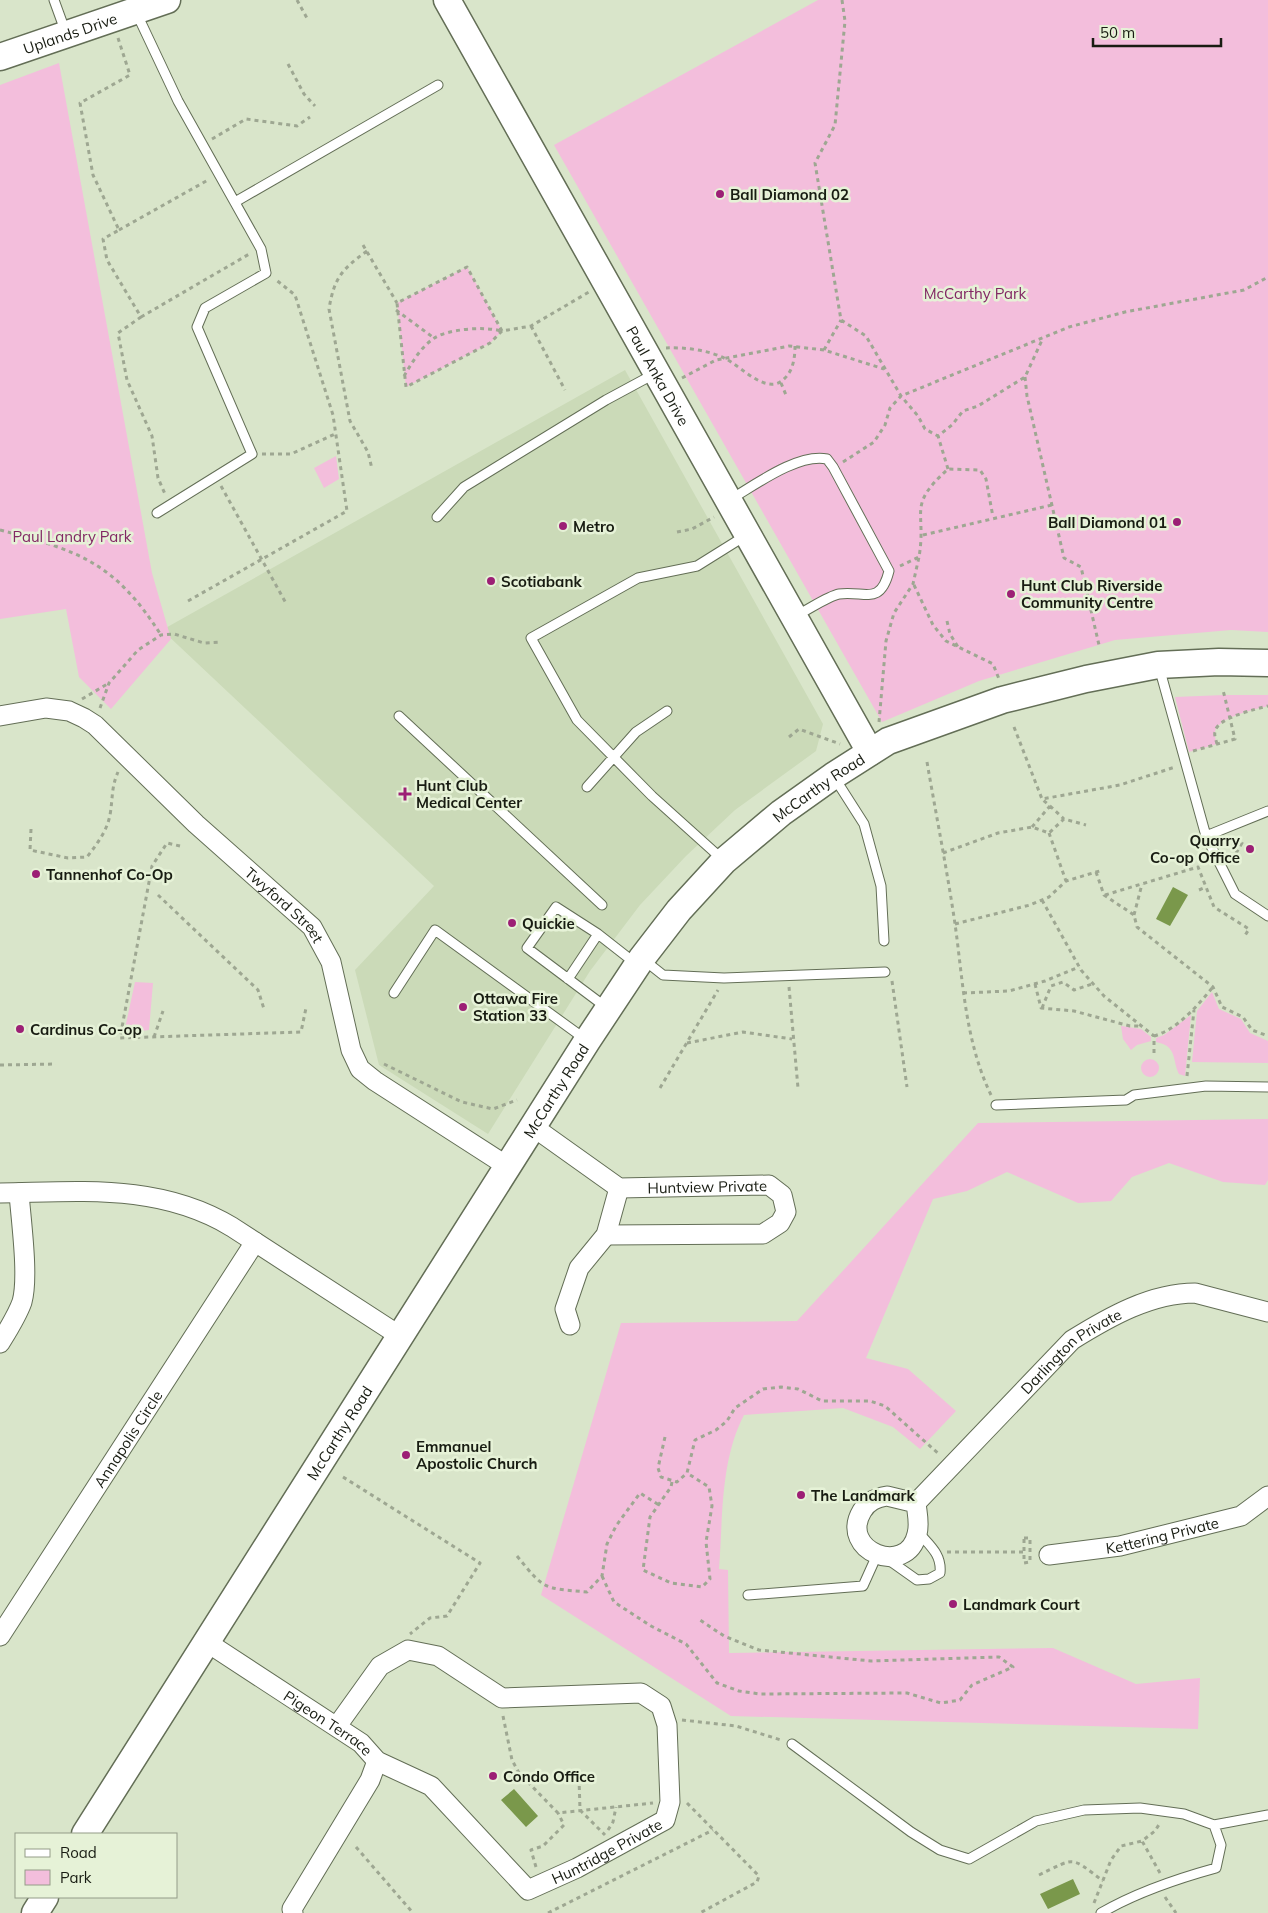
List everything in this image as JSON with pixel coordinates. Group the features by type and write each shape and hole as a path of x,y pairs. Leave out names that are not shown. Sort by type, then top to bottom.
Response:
{"street":[{"name":"Uplands Drive","path":"0,57 167,0"},
{"name":"Paul Anka Drive","path":"447,0 604,282 643,348 721,509 748,535 870,752"},
{"name":"McCarthy Road","path":"86,1833 205,1641 608,1009 639,962 679,910 724,861 781,814 833,776 888,741 1002,700 1086,679 1158,665 1219,662 1268,663"},
{"name":"Twyford Street","path":"0,716 46,708 70,711 95,725 196,824 312,927 331,962 351,1050 360,1069 375,1081 507,1166"},
{"path":"532,1126 619,1188 606,1235 579,1268 565,1308 570,1325"},
{"name":"Huntview Private","path":"606,1235 763,1234 780,1223 786,1212 782,1195 769,1185 619,1188"},
{"path":"0,1193 113,1192 156,1197 187,1204 209,1213 400,1336"},
{"path":"0,1343 11,1326 22,1300 24,1275 19,1193"},
{"name":"Annapolis Circle","path":"0,1636 255,1242"},
{"name":"Darlington Private","path":"916,1503 1072,1340 1102,1322 1144,1302 1183,1293 1195,1293 1268,1312"},
{"path":"887,1496 916,1503 918,1532 914,1542 906,1551 896,1556 881,1556 867,1549 859,1536 857,1525 864,1507 876,1498 887,1496"},
{"name":"Kettering Private","path":"1049,1554 1120,1546 1242,1516 1268,1496"},
{"name":"Pigeon Terrace","path":"205,1641 337,1726 361,1743 377,1761 370,1780 292,1909 293,1913"},
{"path":"337,1726 380,1666 408,1650 438,1656 502,1698 641,1693 661,1706 664,1718"},
{"name":"Huntridge Private","path":"377,1761 431,1786 528,1890 577,1868 608,1842 665,1820 670,1802 664,1718"},
{"path":"35,1913 45,1898"}],"lane":[{"path":"54,0 67,35"},
{"path":"124,16 202,145 261,249 266,273 205,308 197,327 252,454 157,513"},
{"path":"234,202 438,85"},
{"path":"437,517 464,487 606,400 660,380"},
{"path":"721,509 770,476 816,456 827,459 833,467 889,571 885,586 875,594 858,596 839,594 794,617"},
{"path":"724,861 577,720 531,638 638,578 697,566 748,535"},
{"path":"1158,665 1206,836 1235,894 1268,916"},
{"path":"587,787 636,732 667,711"},
{"path":"399,716 602,905"},
{"path":"833,776 864,824 881,886 884,941"},
{"path":"1206,836 1268,811"},
{"path":"608,1009 527,948 556,907 639,962 663,975 724,978 885,972"},
{"path":"394,992 435,930 587,1041"},
{"path":"568,979 598,934"},
{"path":"996,1106 1126,1100 1134,1095 1206,1086 1268,1087"},
{"path":"748,1595 863,1586 881,1556 916,1580 929,1579 940,1573 941,1562 937,1553 918,1532"},
{"path":"792,1744 910,1832 940,1850 969,1859 1036,1822 1084,1810 1140,1808 1184,1814 1214,1825 1268,1815"},
{"path":"1101,1913 1123,1900 1216,1868 1221,1845 1214,1825"}],"path":[{"path":"297,0 308,20"},
{"path":"824,350 841,320 815,163 835,125 845,21 842,0"},
{"path":"119,230 94,175 80,103 130,76 124,16"},
{"path":"288,64 304,94 315,106"},
{"path":"202,145 246,119 297,126 310,117"},
{"path":"141,317 107,260 103,238 218,175"},
{"path":"363,245 397,303 396,310 406,387 490,343 502,332"},
{"path":"170,504 158,478 152,436 127,380 118,334 141,317 240,258 261,249"},
{"path":"367,251 347,266 338,276 332,292 329,309 350,421 364,445 372,469"},
{"path":"397,303 467,267 502,332"},
{"path":"188,602 347,511 333,415 295,295 266,273"},
{"path":"833,467 856,455 874,442 885,425 890,408 900,396 1069,327 1125,312 1244,290 1268,277"},
{"path":"404,376 420,352 434,338 479,328 502,332 532,326 604,282"},
{"path":"396,310 434,338"},
{"path":"841,320 866,336 900,396 918,416 925,429 938,436 948,469"},
{"path":"532,326 565,390"},
{"path":"1043,338 1025,377 1027,396 1064,558 1081,567 1099,645"},
{"path":"660,380 724,358 795,346 824,350 885,369"},
{"path":"643,348 683,347 724,358 758,380 772,385 781,383 791,372 795,346"},
{"path":"938,436 952,426 963,411 978,406 1025,377"},
{"path":"781,383 786,395"},
{"path":"252,454 291,454 336,434"},
{"path":"879,723 886,640 894,612 913,584 923,535 919,518 922,498 930,486 948,469 980,470 986,479 993,517"},
{"path":"216,477 287,604"},
{"path":"923,535 993,517 1052,505"},
{"path":"677,532 692,529 721,509"},
{"path":"0,530 76,553 106,571 123,584 161,635"},
{"path":"889,571 919,557"},
{"path":"913,584 933,625 946,641 993,664 998,673 1002,700"},
{"path":"947,621 950,634 958,648"},
{"path":"70,711 77,702 109,682 138,650 161,635 174,634 204,643 221,642"},
{"path":"95,725 109,682"},
{"path":"1183,754 1235,739 1223,690"},
{"path":"1217,744 1215,732 1217,725 1230,718 1268,706"},
{"path":"1014,727 1042,799 1064,818 1086,824"},
{"path":"789,737 799,729 840,744"},
{"path":"31,828 30,850 68,858 87,856 102,838 110,816 112,788 126,755"},
{"path":"927,762 955,924 963,993 978,1065 996,1106"},
{"path":"1042,799 1120,785 1171,768"},
{"path":"1032,827 1050,806"},
{"path":"1049,833 1064,818"},
{"path":"943,853 998,833 1032,827 1049,833"},
{"path":"1049,833 1066,882"},
{"path":"1229,866 1242,843 1236,836"},
{"path":"180,846 167,843 152,866 120,1038 301,1032 306,1008"},
{"path":"1104,895 1204,864"},
{"path":"1198,867 1214,907 1249,929 1244,937"},
{"path":"955,924 1030,906 1042,900 1066,882 1103,870"},
{"path":"1096,872 1104,895 1134,915"},
{"path":"1143,884 1134,915 1137,927 1213,987 1222,1007 1243,1017 1252,1030 1268,1036"},
{"path":"1199,890 1206,887"},
{"path":"158,895 258,990 264,1009"},
{"path":"1042,900 1079,967 1092,984 1154,1036"},
{"path":"963,993 1009,991 1045,981 1079,967"},
{"path":"885,972 894,983 908,1087"},
{"path":"788,976 792,1039 798,1088"},
{"path":"660,1088 724,978"},
{"path":"1045,981 1051,986"},
{"path":"1041,1008 1051,986 1063,982 1074,990 1092,984"},
{"path":"1035,984 1041,1008"},
{"path":"1154,1036 1163,1033 1194,1010 1213,987"},
{"path":"1041,1008 1074,1011 1130,1026 1141,1026"},
{"path":"1186,1090 1194,1010"},
{"path":"154,1037 163,1011"},
{"path":"687,1043 743,1032 792,1039"},
{"path":"1154,1036 1154,1053"},
{"path":"351,1050 462,1102 493,1109 517,1100"},
{"path":"0,1065 56,1064"},
{"path":"665,1437 658,1468 660,1477 677,1482 687,1473 695,1440 716,1430 727,1421 736,1408 763,1389 772,1386 798,1389 822,1401 870,1401 885,1406 926,1443"},
{"path":"672,1482 650,1517 643,1570 671,1583 702,1586 710,1578 706,1542 712,1506 709,1488 687,1473"},
{"path":"343,1477 480,1563 447,1616 430,1618 409,1634"},
{"path":"517,1556 541,1584 552,1589 587,1592 602,1576 608,1544 616,1526 640,1493 659,1505"},
{"path":"1024,1538 1030,1538 1030,1562 1024,1563 1024,1552 1024,1538"},
{"path":"937,1553 959,1551 1024,1552"},
{"path":"602,1576 614,1602 651,1626 686,1644 716,1683 739,1691 760,1694 907,1693 941,1703 960,1700 972,1685 1013,1667 999,1657 870,1660 759,1650 724,1636 700,1620"},
{"path":"502,1698 512,1760 519,1773 558,1813 564,1825 543,1846 531,1850 540,1884"},
{"path":"664,1718 736,1726 792,1744"},
{"path":"579,1778 580,1810 608,1842"},
{"path":"558,1813 670,1802 686,1803 759,1876 757,1882 700,1913"},
{"path":"608,1842 616,1807"},
{"path":"1094,1905 1111,1860 1121,1846 1142,1841 1155,1831 1167,1812"},
{"path":"548,1913 713,1830"},
{"path":"1142,1841 1176,1913"},
{"path":"356,1848 413,1913"},
{"path":"1039,1875 1066,1862 1077,1861 1103,1881"}],"shaded area":[{"path":"625,370 823,724 816,751 735,810 686,856 640,905 590,971 488,1134 379,1065 355,970 434,886 162,630"},
{"path":"1173,887 1188,895 1170,926 1156,919"},
{"path":"514,1789 538,1816 526,1827 501,1800"},
{"path":"1073,1879 1080,1894 1048,1909 1040,1894"}],"green space":[{"name":"McCarthy Park","path":"818,0 1268,0 1268,632 1231,630 1115,640 979,681 882,722 554,145"},
{"name":"Paul Landry Park","path":"59,63 152,573 171,639 111,709 79,677 66,609 0,619 0,85"},
{"path":"467,267 502,331 490,343 406,387 397,303"},
{"path":"336,456 339,479 324,488 314,468"},
{"path":"1268,695 1268,706 1237,715 1222,722 1215,732 1217,744 1189,752 1175,697"},
{"path":"135,982 153,983 149,1030 124,1033"},
{"path":"1212,992 1219,1009 1241,1019 1250,1033 1268,1041 1268,1063 1192,1062 1197,1011"},
{"path":"1191,1015 1185,1076 1179,1074 1171,1050 1163,1044 1156,1042 1156,1038 1164,1035"},
{"path":"1121,1026 1141,1029 1151,1037 1151,1041 1137,1045 1131,1050 1123,1039"},
{"path":"1150,1059 1156,1062 1159,1068 1156,1074 1150,1077 1144,1074 1141,1068 1144,1062"},
{"path":"1268,1119 1268,1180 1265,1185 1223,1182 1169,1163 1132,1177 1111,1201 1078,1203 1007,1172 967,1191 933,1199 866,1358 908,1369 956,1411 920,1449 893,1427 843,1408 744,1415 731,1451 724,1490 719,1569 728,1570 729,1653 1053,1648 1136,1684 1200,1678 1198,1729 731,1716 541,1595 621,1323 797,1321 978,1123"}],"place":[{"name":"Ball Diamond 02","path":"720,194"},
{"name":"Ball Diamond 01","path":"1177,522"},
{"name":"Metro","path":"563,526"},
{"name":"Scotiabank","path":"491,581"},
{"name":"Hunt Club Riverside Community Centre","path":"1011,594"},
{"name":"Hunt Club Medical Center","path":"405,794"},
{"name":"Quarry Co-op Office","path":"1250,849"},
{"name":"Tannenhof Co-Op","path":"36,874"},
{"name":"Quickie","path":"512,923"},
{"name":"Ottawa Fire Station 33","path":"463,1007"},
{"name":"Cardinus Co-op","path":"20,1029"},
{"name":"Emmanuel Apostolic Church","path":"406,1455"},
{"name":"The Landmark","path":"801,1495"},
{"name":"Landmark Court","path":"953,1604"},
{"name":"Condo Office","path":"493,1776"}]}
